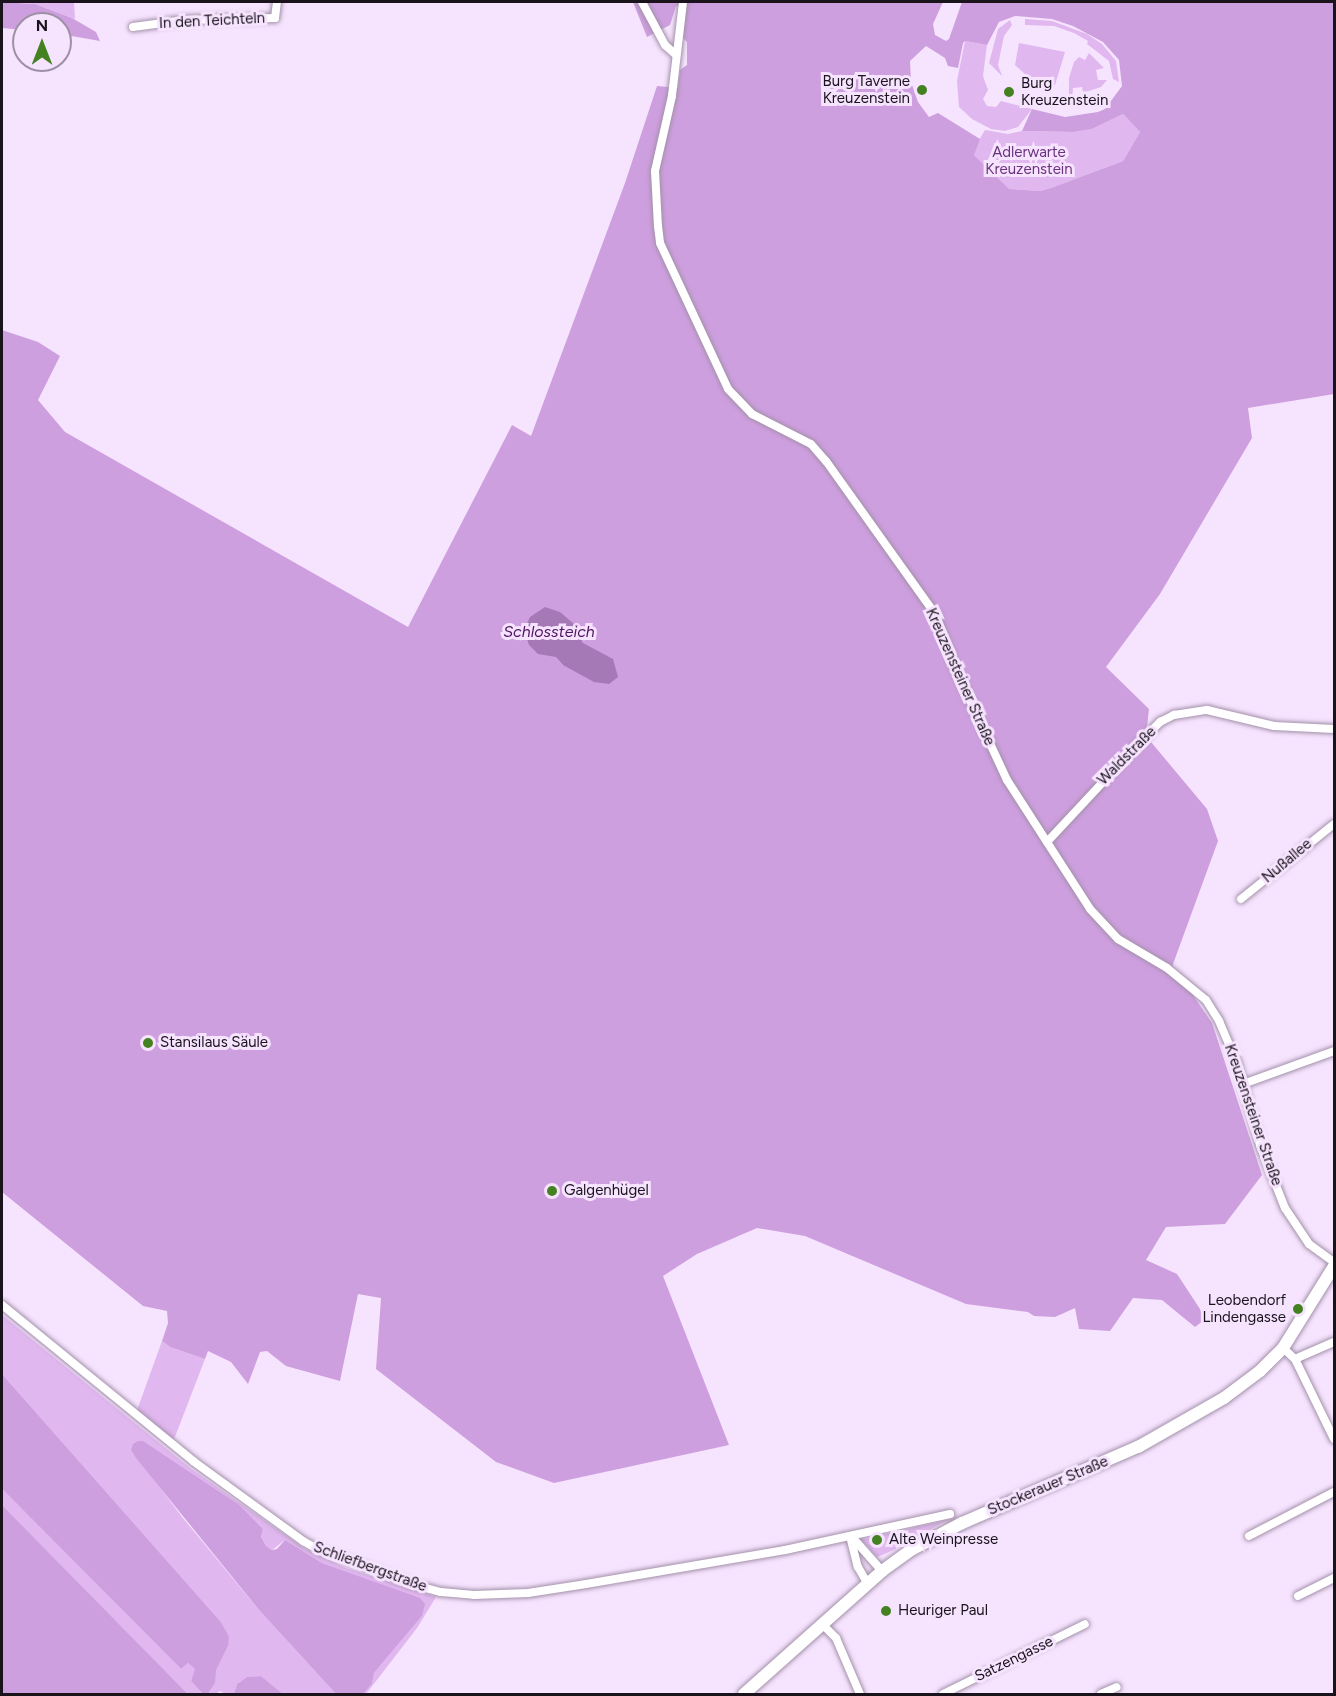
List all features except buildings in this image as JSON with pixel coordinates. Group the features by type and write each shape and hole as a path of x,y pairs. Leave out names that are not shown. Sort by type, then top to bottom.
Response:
{"street":[{"name":"In den Teichteln","path":"133,27 186,20 275,18 277,2"},
{"path":"642,2 665,45 676,55"},
{"name":"Kreuzensteiner Straße","path":"683,2 672,96 655,171 660,243 728,389 752,414 811,444 826,461 936,615 955,669 1007,780 1090,909 1119,939 1188,983 1206,1000 1219,1021 1238,1063 1260,1145 1285,1208 1309,1244 1335,1264"},
{"name":"Waldstraße","path":"1047,842 1146,736 1160,723 1174,715 1207,710 1274,726 1335,729"},
{"name":"Nußallee","path":"1240,899 1335,824"},
{"path":"1243,1084 1335,1052"},
{"name":"Stockerauer Straße","path":"744,1695 882,1570 912,1550 962,1523 1098,1465 1169,1430 1224,1398 1260,1371 1283,1348 1335,1264"},
{"name":"Schliefbergstraße","path":"2,1305 193,1461 293,1535 321,1551 411,1584 456,1594 528,1593 718,1563 950,1514"},
{"path":"1295,1359 1335,1342"},
{"path":"1283,1348 1295,1359 1335,1439"},
{"path":"1249,1536 1335,1492"},
{"path":"850,1536 882,1570"},
{"path":"850,1536 858,1567 868,1584"},
{"path":"1298,1596 1335,1578"},
{"path":"822,1624 836,1638 860,1695"},
{"name":"Satzengasse","path":"943,1695 1085,1624"},
{"path":"1101,1695 1117,1687"}],"green space":[{"path":"13,2 74,2 75,19 72,18 72,12 56,12 35,4"},
{"path":"1025,19 1052,21 1087,34 1102,44 1116,61 1119,82 1113,79 1109,61 1087,44 1088,41 1054,26 1025,25"},
{"path":"1010,20 1012,25 1004,36 998,65 1002,76 989,63 998,29"},
{"path":"965,41 987,45 983,76 988,90 983,99 987,106 996,107 1001,101 1032,109 1018,127 1005,131 991,129 972,119 959,107 957,81"},
{"path":"1019,43 1065,52 1055,85 1026,75 1015,65"},
{"path":"1089,53 1104,68 1096,70 1098,80 1107,80 1101,87 1083,93 1082,87 1073,88 1072,101 1069,101 1069,78 1074,62 1079,57 1085,60"},
{"name":"Adlerwarte Kreuzenstein","path":"1123,114 1140,132 1123,161 1051,188 1040,191 1008,189 974,155 975,147 985,130 1008,134 1022,131 1074,132 1092,129"},
{"path":"2,1315 190,1468 305,1549 346,1568 436,1597 417,1628 366,1694 363,1694 372,1684 374,1673 422,1616 420,1599 322,1563 285,1540 272,1550 266,1546 261,1535 263,1529 131,1449 182,1517 259,1610 336,1694 283,1694 261,1676 247,1677 237,1684 234,1694 225,1694 220,1691 216,1694 208,1694 215,1683 215,1670 228,1646 228,1637 221,1622 2,1374"},
{"path":"162,1341 170,1347 205,1359 173,1442 136,1413"},
{"path":"2,1489 181,1669 188,1663 196,1669 191,1681 203,1694 188,1694 2,1505"},
{"path":"947,1520 902,1545 896,1542 896,1549 877,1557 861,1540"}],"shaded area":[{"path":"2,2 35,4 56,12 12,12 12,29 2,28"},
{"path":"633,2 943,2 933,24 935,35 946,41 949,39 962,2 1334,2 1334,394 1248,408 1252,438 1160,594 1106,667 1149,709 1146,736 1207,809 1218,841 1169,975 1190,991 1212,1023 1262,1175 1225,1224 1166,1227 1146,1260 1177,1274 1200,1309 1204,1320 1195,1327 1162,1300 1133,1298 1110,1331 1079,1329 1075,1308 1055,1317 1034,1316 1028,1312 966,1304 805,1236 757,1228 697,1254 663,1276 729,1445 554,1483 496,1462 376,1369 381,1298 358,1294 340,1381 286,1366 267,1351 260,1352 248,1384 231,1362 208,1351 205,1359 170,1347 162,1341 168,1323 167,1311 143,1306 2,1192 2,330 38,342 60,356 38,400 65,432 408,627 512,425 531,436 625,183 657,86 678,88 680,70 687,65 687,42 683,38 686,7 676,6 670,25 647,37","holes":["1015,16 1052,19 1073,26 1103,42 1119,60 1122,86 1105,109 1098,112 1065,117 1032,109 1022,131 1074,132 1092,129 1123,114 1140,132 1123,161 1040,191 1009,189 974,155 980,139 938,113 929,117 918,102 911,82 910,61 926,46 945,58 948,66 958,68 965,41 987,45 999,22","574,624 583,643 563,665 556,656"]},
{"path":"72,18 96,32 100,41 72,36"},
{"path":"2,1374 221,1622 229,1637 228,1646 216,1670 215,1683 208,1694 203,1694 191,1681 195,1669 188,1663 181,1669 2,1489"},
{"path":"143,1441 239,1505 263,1529 261,1536 266,1546 272,1550 277,1549 285,1540 322,1563 420,1598 425,1604 422,1616 374,1673 372,1684 363,1694 336,1694 259,1610 136,1458 131,1450 133,1444"},
{"path":"2,1505 188,1694 2,1694"},
{"path":"261,1676 283,1694 234,1694 237,1684 247,1677"}],"water":[{"name":"Schlossteich","path":"545,607 560,612 574,624 583,643 613,659 618,677 609,684 594,682 563,665 556,657 538,654 529,645 524,630 530,617"}],"place":[{"name":"Burg Taverne Kreuzenstein","path":"922,90"},
{"name":"Burg Kreuzenstein","path":"1009,92"},
{"name":"Stansilaus Säule","path":"148,1043"},
{"name":"Galgenhügel","path":"552,1191"},
{"name":"Leobendorf Lindengasse","path":"1298,1309"},
{"name":"Alte Weinpresse","path":"877,1540"},
{"name":"Heuriger Paul","path":"886,1611"}]}
